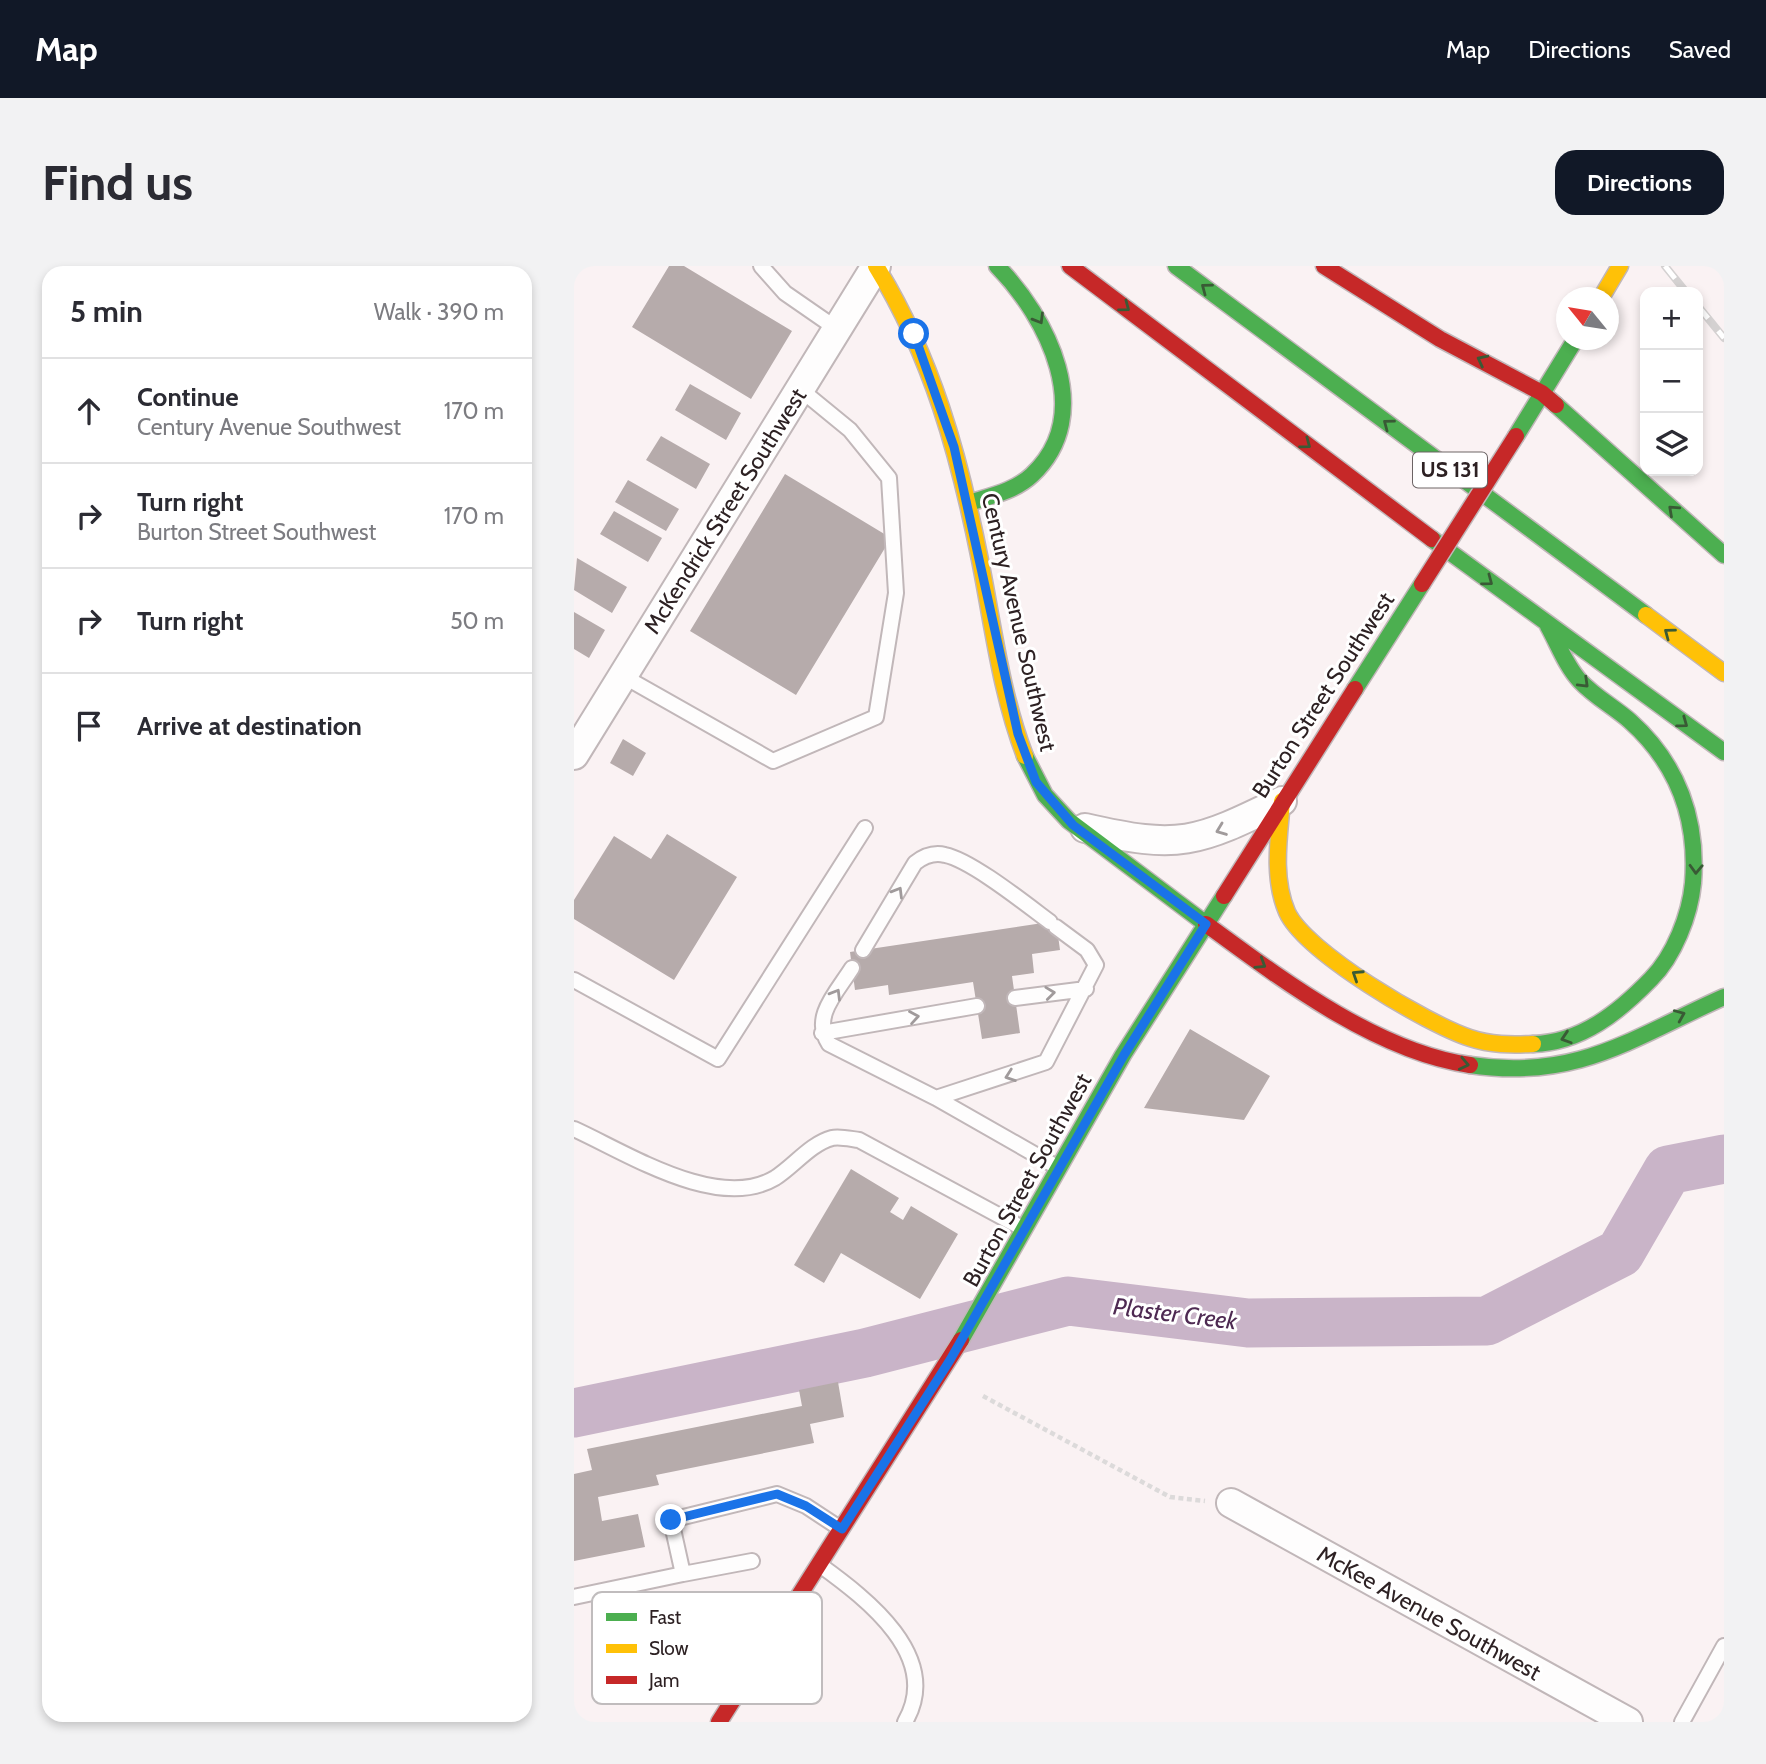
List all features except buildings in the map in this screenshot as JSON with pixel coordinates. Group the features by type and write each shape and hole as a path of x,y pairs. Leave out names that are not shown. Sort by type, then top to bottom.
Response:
{"main road":[{"name":"Century Avenue Southwest","path":"876,266 901,307 942,405 969,503 995,639 1026,759 1045,795 1073,825 1254,960 1382,1036 1436,1057 1489,1069 1535,1071 1570,1064 1724,997"},
{"path":"969,503 1011,490 1039,467 1053,447 1063,414 1060,372 1043,323 1026,298 997,266"},
{"name":"US 131","path":"1070,266 1548,626 1724,752"},
{"name":"US 131","path":"1176,266 1724,673"},
{"path":"1324,266 1440,339 1542,393 1724,555"},
{"path":"1608,287 1620,266"},
{"name":"Burton Street Southwest","path":"803,1592 950,1360 1124,1055 1569,350"},
{"path":"1282,801 1276,859 1277,881 1294,928 1314,947 1384,993 1444,1028 1467,1037 1503,1045 1552,1042 1573,1037 1618,1012 1653,981 1681,935 1697,878 1695,831 1688,805 1666,763 1629,720 1579,680 1548,626"},
{"name":"Burton Street Southwest","path":"719,1722 731,1704"}],"street":[{"name":"McKendrick Street Southwest","path":"574,755 876,266"},
{"path":"1073,825 1145,841 1179,841 1223,830 1282,801"},
{"name":"McKee Avenue Southwest","path":"1231,1503 1628,1722"}],"lane":[{"path":"761,266 785,293 837,329"},
{"path":"623,676 773,761 876,717 896,593 889,478 850,430 800,389"},
{"path":"574,980 718,1059 865,828"},
{"path":"863,950 915,863 925,855 945,855 970,867 1053,925 1087,950 1096,965 1086,989 1046,1062 1011,1076 936,1098"},
{"path":"852,968 821,1019 822,1033 830,1044 936,1098 1058,1168"},
{"path":"1015,998 1086,989"},
{"path":"822,1033 977,1006"},
{"path":"574,1129 681,1177 715,1188 742,1188 774,1178 806,1153 833,1138 859,1140 1025,1229"},
{"path":"684,1574 671,1520 777,1494 806,1506 842,1529"},
{"path":"598,1592 752,1561"},
{"path":"820,1565 872,1605 906,1650 915,1672 916,1695 905,1722"},
{"path":"574,1597 592,1593"},
{"path":"1682,1722 1724,1646"}],"path":[{"path":"983,1396 1170,1497 1231,1503"}],"waterway":[{"name":"Plaster Creek","path":"574,1413 865,1353 1068,1301 1248,1323 1487,1321 1620,1253 1668,1170 1724,1159"}],"railway":[{"path":"1665,266 1682,287"},
{"path":"1703,312 1724,338"}],"traffic: fast":[{"path":"969,503 1010,489 1032,475 1051,451 1061,424 1063,396 1058,367 1047,338 1016,287 997,266"},
{"path":"1176,266 1646,615"},
{"path":"1516,436 1569,350"},
{"path":"1556,405 1724,555"},
{"path":"1432,539 1724,752"},
{"path":"1355,689 1422,584"},
{"path":"1533,1044 1567,1038 1598,1024 1626,1003 1659,970 1680,934 1693,883 1694,860 1688,815 1681,794 1661,756 1630,721 1586,687 1575,675 1548,626"},
{"path":"1025,756 1045,795 1069,821 1206,924"},
{"path":"961,1340 1123,1055 1224,896"},
{"path":"1470,1065 1542,1067 1573,1061 1631,1041 1724,997"}],"traffic: slow":[{"path":"876,266 913,336 953,445 972,521 1004,684 1025,756"},
{"path":"1608,287 1620,266"},
{"path":"1646,615 1724,673"},
{"path":"1282,801 1278,857 1282,899 1298,928 1317,947 1398,1003 1451,1030 1470,1038 1501,1044 1533,1044"}],"traffic: jam":[{"path":"1070,266 1432,539"},
{"path":"1324,266 1440,339 1542,393 1556,405"},
{"path":"1422,584 1516,436"},
{"path":"1224,896 1355,689"},
{"path":"1206,924 1298,989 1365,1029 1400,1045 1470,1065"},
{"path":"801,1592 961,1340"},
{"path":"719,1722 730,1704"}],"route":[{"path":"671,1520 777,1494 806,1506 842,1529 950,1360 1124,1055 1206,924 1073,825 1057,810 1036,782 1018,734 995,639 969,503 954,447 942,405 914,334"}]}
